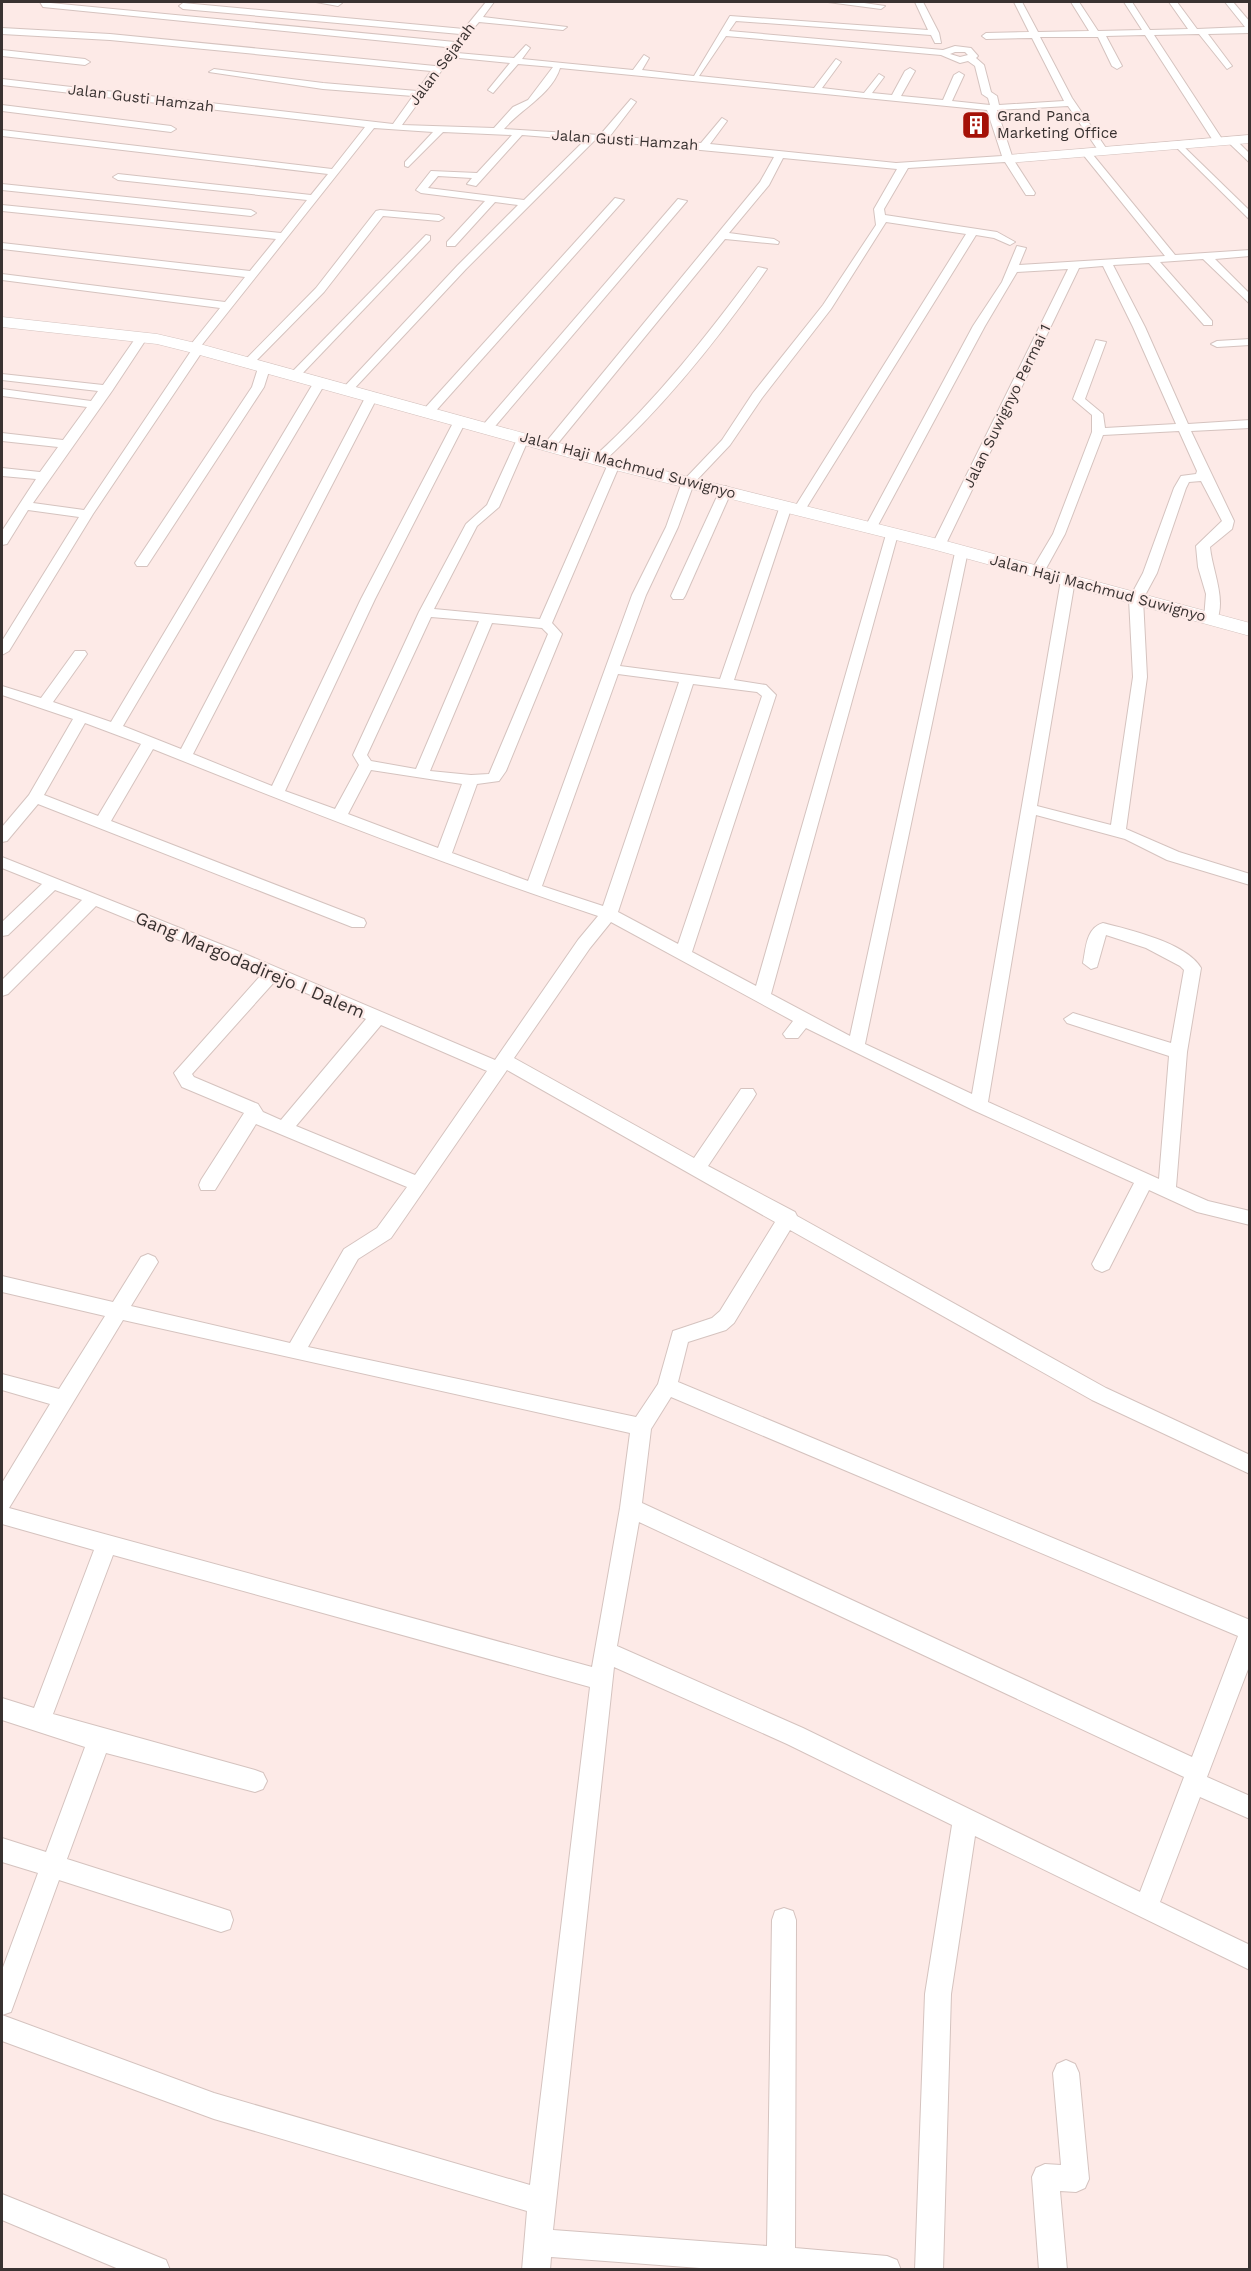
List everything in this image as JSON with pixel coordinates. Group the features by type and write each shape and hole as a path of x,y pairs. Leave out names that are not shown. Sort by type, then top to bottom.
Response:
{"street":[{"path":"110,11 123,2"},
{"path":"212,9 222,2"},
{"path":"320,2 338,3"},
{"name":"Jalan Sejarah","path":"396,128 436,69 489,2"},
{"path":"832,2 881,6"},
{"path":"919,2 931,17 948,51 948,58 967,59 978,68 987,94 992,96 991,108 1008,159 1030,193"},
{"path":"928,2 935,33 948,51"},
{"path":"1018,2 1070,103 1103,151"},
{"path":"1075,2 1117,66"},
{"path":"1128,2 1148,34 1226,141 1250,160"},
{"path":"1173,2 1227,66"},
{"path":"1229,2 1250,29"},
{"path":"43,4 456,45"},
{"path":"177,6 466,32"},
{"path":"476,19 563,27"},
{"path":"697,75 731,19 935,33"},
{"path":"986,36 1148,34 1250,29"},
{"path":"2,31 110,37 436,69"},
{"path":"723,33 948,51"},
{"path":"493,90 526,48"},
{"path":"2,53 85,62"},
{"path":"449,54 895,99 919,105 946,104 991,108 1070,103"},
{"path":"635,74 644,58"},
{"path":"816,91 836,62"},
{"path":"497,131 516,109 531,102 556,69"},
{"path":"895,99 910,71"},
{"path":"214,72 323,86 418,94"},
{"path":"946,104 959,75"},
{"path":"866,96 879,77"},
{"name":"Jalan Gusti Hamzah","path":"2,81 396,128 520,132 704,146 779,156 903,166 1250,139"},
{"path":"42,112 71,89"},
{"path":"348,389 525,203 597,139 631,102"},
{"path":"2,108 171,129"},
{"path":"704,146 722,121"},
{"path":"2,651 87,514 226,305 372,125"},
{"path":"408,164 441,129"},
{"path":"462,196 520,132"},
{"path":"2,133 335,172"},
{"path":"1179,145 1250,217"},
{"path":"1086,152 1173,259"},
{"path":"550,445 765,183 779,156"},
{"path":"533,889 639,595 672,527 688,482 726,442 757,396 827,308 881,225 879,209 903,166"},
{"path":"479,176 435,173 421,188 428,193 525,203"},
{"path":"118,177 313,198"},
{"path":"2,187 251,213"},
{"path":"451,244 492,200"},
{"path":"429,411 619,200"},
{"path":"487,428 682,201"},
{"path":"2,208 282,236"},
{"path":"142,563 258,387 256,366 320,290 380,213 439,218"},
{"path":"881,218 1001,236 1010,242"},
{"path":"726,683 792,508 973,231"},
{"path":"721,234 774,242"},
{"path":"294,375 426,238"},
{"path":"2,246 251,274"},
{"path":"870,529 974,335 1013,269 1022,248"},
{"path":"1013,269 1074,267 1250,253"},
{"path":"1207,257 1250,301"},
{"path":"1153,261 1208,323"},
{"path":"1107,264 1140,327 1183,427 1228,521 1227,526 1203,546 1205,567 1213,594 1211,619"},
{"name":"Jalan Suwignyo Permai 1","path":"939,545 1074,267"},
{"path":"546,624 606,461 718,328 762,269"},
{"path":"2,277 226,305"},
{"name":"Jalan Haji Machmud Suwignyo","path":"2,322 141,338 196,348 606,461 939,545 1250,630"},
{"path":"2,541 42,476 108,389 141,338"},
{"path":"1038,571 1059,534 1098,432 1100,419 1098,413 1079,399 1100,342"},
{"path":"1217,344 1250,342"},
{"path":"2,377 108,389"},
{"path":"115,728 321,382"},
{"path":"2,392 95,405"},
{"path":"185,756 372,396"},
{"path":"276,793 368,599 460,420"},
{"path":"1098,432 1250,424"},
{"path":"2,437 65,444"},
{"path":"426,612 546,624 553,629 555,634 499,771 494,777 471,780 421,775 366,765 360,755 426,612 472,524 493,507 522,438"},
{"path":"1118,831 1140,677 1136,599 1150,573 1180,488 1185,479 1201,477 1203,471"},
{"path":"2,472 42,476"},
{"path":"678,596 726,490"},
{"path":"23,506 87,514"},
{"path":"762,996 892,534"},
{"path":"856,1047 961,551"},
{"path":"979,1105 1068,580"},
{"path":"421,775 487,619"},
{"path":"45,705 80,654"},
{"path":"612,669 761,688 769,695 683,954"},
{"path":"295,1352 351,1254 384,1233 584,944 609,915 687,680"},
{"path":"2,690 115,728 276,793 609,915 856,1047 1167,1190 1204,1206 1250,1218"},
{"path":"2,837 35,797 81,717"},
{"path":"102,823 149,742"},
{"path":"339,816 366,765"},
{"path":"443,855 471,780"},
{"path":"35,797 358,923"},
{"path":"1030,809 1118,831 1173,856 1250,880"},
{"name":"Gang Margodadirejo I Dalem","path":"2,862 377,1018 501,1064 698,1167 1099,1394 1250,1464"},
{"path":"2,931 53,883"},
{"path":"2,990 93,899"},
{"path":"1091,963 1097,935 1103,929 1187,961 1193,968 1178,1052 1167,1190"},
{"path":"208,1185 254,1116 252,1109 188,1082 183,1073 272,974"},
{"path":"284,1128 377,1018"},
{"path":"792,1034 804,1019"},
{"path":"1073,1019 1178,1052"},
{"path":"698,1167 747,1094"},
{"path":"254,1116 418,1184"},
{"path":"1102,1264 1146,1180"},
{"path":"788,1217 727,1317 719,1324 680,1337 667,1386 641,1427 631,1508 605,1652 541,2202 538,2256 799,2264 887,2270"},
{"path":"2,1501 148,1262"},
{"path":"2,1284 295,1352 641,1427"},
{"path":"2,1382 64,1399"},
{"path":"667,1386 1250,1632 1146,1908"},
{"path":"631,1508 1195,1777 1250,1808"},
{"path":"2,1515 602,1680"},
{"path":"45,1707 107,1544"},
{"path":"605,1652 795,1736 965,1821 1250,1958"},
{"path":"2,1708 99,1740 255,1781"},
{"path":"2,2003 99,1740"},
{"path":"929,2270 938,1994 965,1821"},
{"path":"2,1850 221,1920"},
{"path":"784,1920 799,2264"},
{"path":"2,2028 214,2106 541,2202"},
{"path":"1053,2270 1045,2177 1076,2179 1066,2073"},
{"path":"2,2207 156,2270"}],"place":[{"name":"Grand Panca Marketing Office","path":"976,125"}]}
